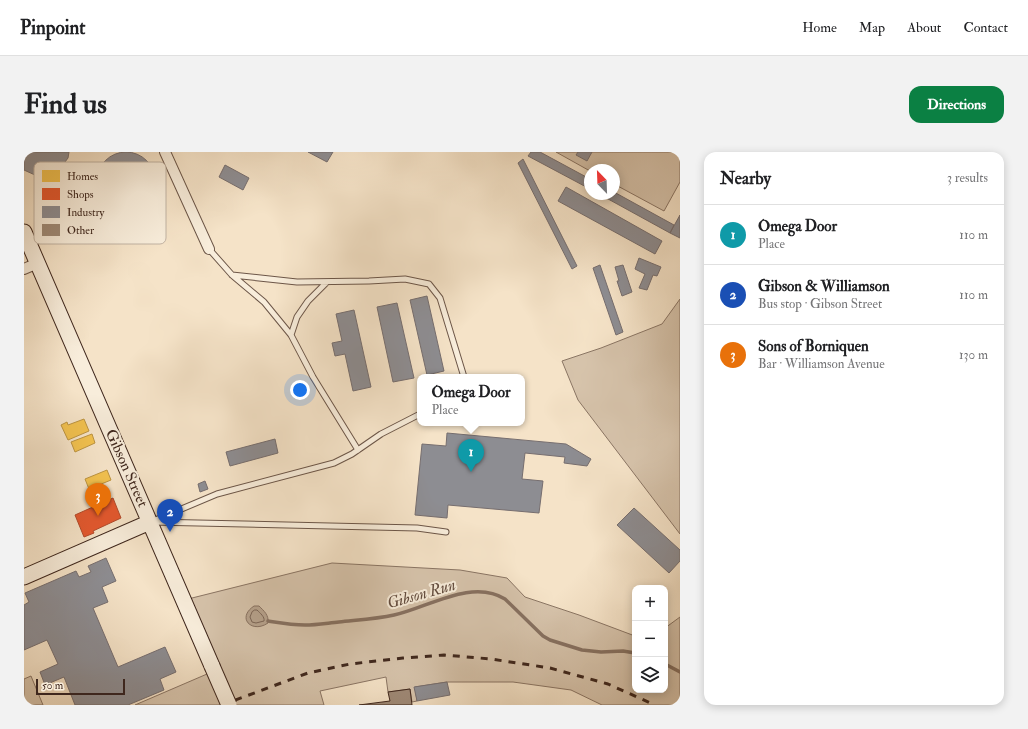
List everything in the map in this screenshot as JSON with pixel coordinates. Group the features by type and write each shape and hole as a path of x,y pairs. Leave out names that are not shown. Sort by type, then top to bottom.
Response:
{"street":[{"path":"165,152 209,249"},
{"name":"Gibson Street","path":"24,232 31,266 150,522 229,705"},
{"path":"24,577 150,522"}],"lane":[{"path":"209,249 232,275 264,302 291,335 313,377 358,450"},
{"path":"232,275 297,282 368,282 405,279 429,284 440,298 463,374"},
{"path":"291,335 297,317 308,301 327,282"},
{"path":"150,522 217,494 334,463 352,454 381,434 417,416"},
{"path":"150,522 418,528 446,532"}],"shaded area":[{"path":"556,152 680,152 680,182 664,211 620,187 620,164 584,164 584,168"},
{"path":"680,299 680,534 578,400 562,361 601,348 662,324"},
{"path":"332,563 460,570 507,578 525,597 632,635 632,693 668,693 668,626 680,617 680,705 602,705 571,690 513,682 447,682 415,687 417,701 412,702 410,689 388,692 386,677 320,691 324,705 135,705 214,671 184,600"},
{"path":"31,676 43,705 24,705 24,679"}],"water":[{"path":"254,606 259,606 264,611 268,618 268,623 257,627 248,623 246,620 246,615"}],"building: Homes":[{"path":"84,419 89,431 68,440 61,425 67,422 68,425"},
{"path":"92,434 95,443 75,452 71,442"},
{"path":"107,470 111,480 89,489 85,479"}],"building: Shops":[{"path":"113,498 121,518 93,531 94,533 84,537 75,515"}],"building: Industry":[{"path":"24,152 69,152 68,158 65,162 34,162 34,175 24,170"},
{"path":"126,152 137,154 147,162 105,162 115,154"},
{"path":"308,152 333,152 327,162"},
{"path":"531,152 540,152 584,176 584,186 528,156"},
{"path":"578,152 592,152 587,161 576,155"},
{"path":"523,159 577,266 572,269 518,163"},
{"path":"225,165 249,178 243,190 219,177"},
{"path":"566,187 584,197 584,200 589,200 662,241 655,254 558,201"},
{"path":"620,195 674,225 670,233 610,200 620,200"},
{"path":"680,215 680,238 670,233"},
{"path":"639,258 661,267 657,276 653,275 647,290 639,288 645,274 635,269"},
{"path":"600,265 623,332 616,335 593,268"},
{"path":"623,265 632,292 622,296 617,281 619,281 615,267"},
{"path":"427,296 444,371 427,374 410,300"},
{"path":"397,303 414,378 393,382 377,307"},
{"path":"354,310 371,387 353,391 345,354 335,356 332,343 342,341 336,314"},
{"path":"447,433 566,444 591,459 587,466 564,463 565,457 525,453 522,479 543,481 539,513 448,505 447,518 415,515 422,444 446,446"},
{"path":"275,439 278,453 230,466 226,452"},
{"path":"205,481 208,489 200,492 198,484"},
{"path":"634,508 680,550 680,561 669,573 617,525"},
{"path":"106,558 116,581 102,587 108,602 93,608 118,667 165,647 176,672 160,679 164,690 128,705 75,705 64,677 45,685 40,672 58,664 47,640 24,650 24,605 29,602 25,593 76,571 79,577 91,572 88,566"},
{"path":"447,682 450,695 417,701 414,687"}],"building: Other":[{"path":"410,689 412,705 359,705 390,701 388,692"}],"waterway":[{"name":"Gibson Run","path":"268,621 309,625 380,618 407,611 450,596 464,593 492,593 505,599 543,636 550,640 582,650 632,652"},
{"name":"Gibson Run","path":"668,666 680,672"}],"railway":[{"path":"222,705 308,673 350,664 444,655 491,659 550,668 608,684 655,705"}],"place":[{"name":"Omega Door","path":"471,472"},
{"name":"Sons of Borniquen","path":"98,516"},
{"name":"Gibson & Williamson","path":"170,532"}]}
